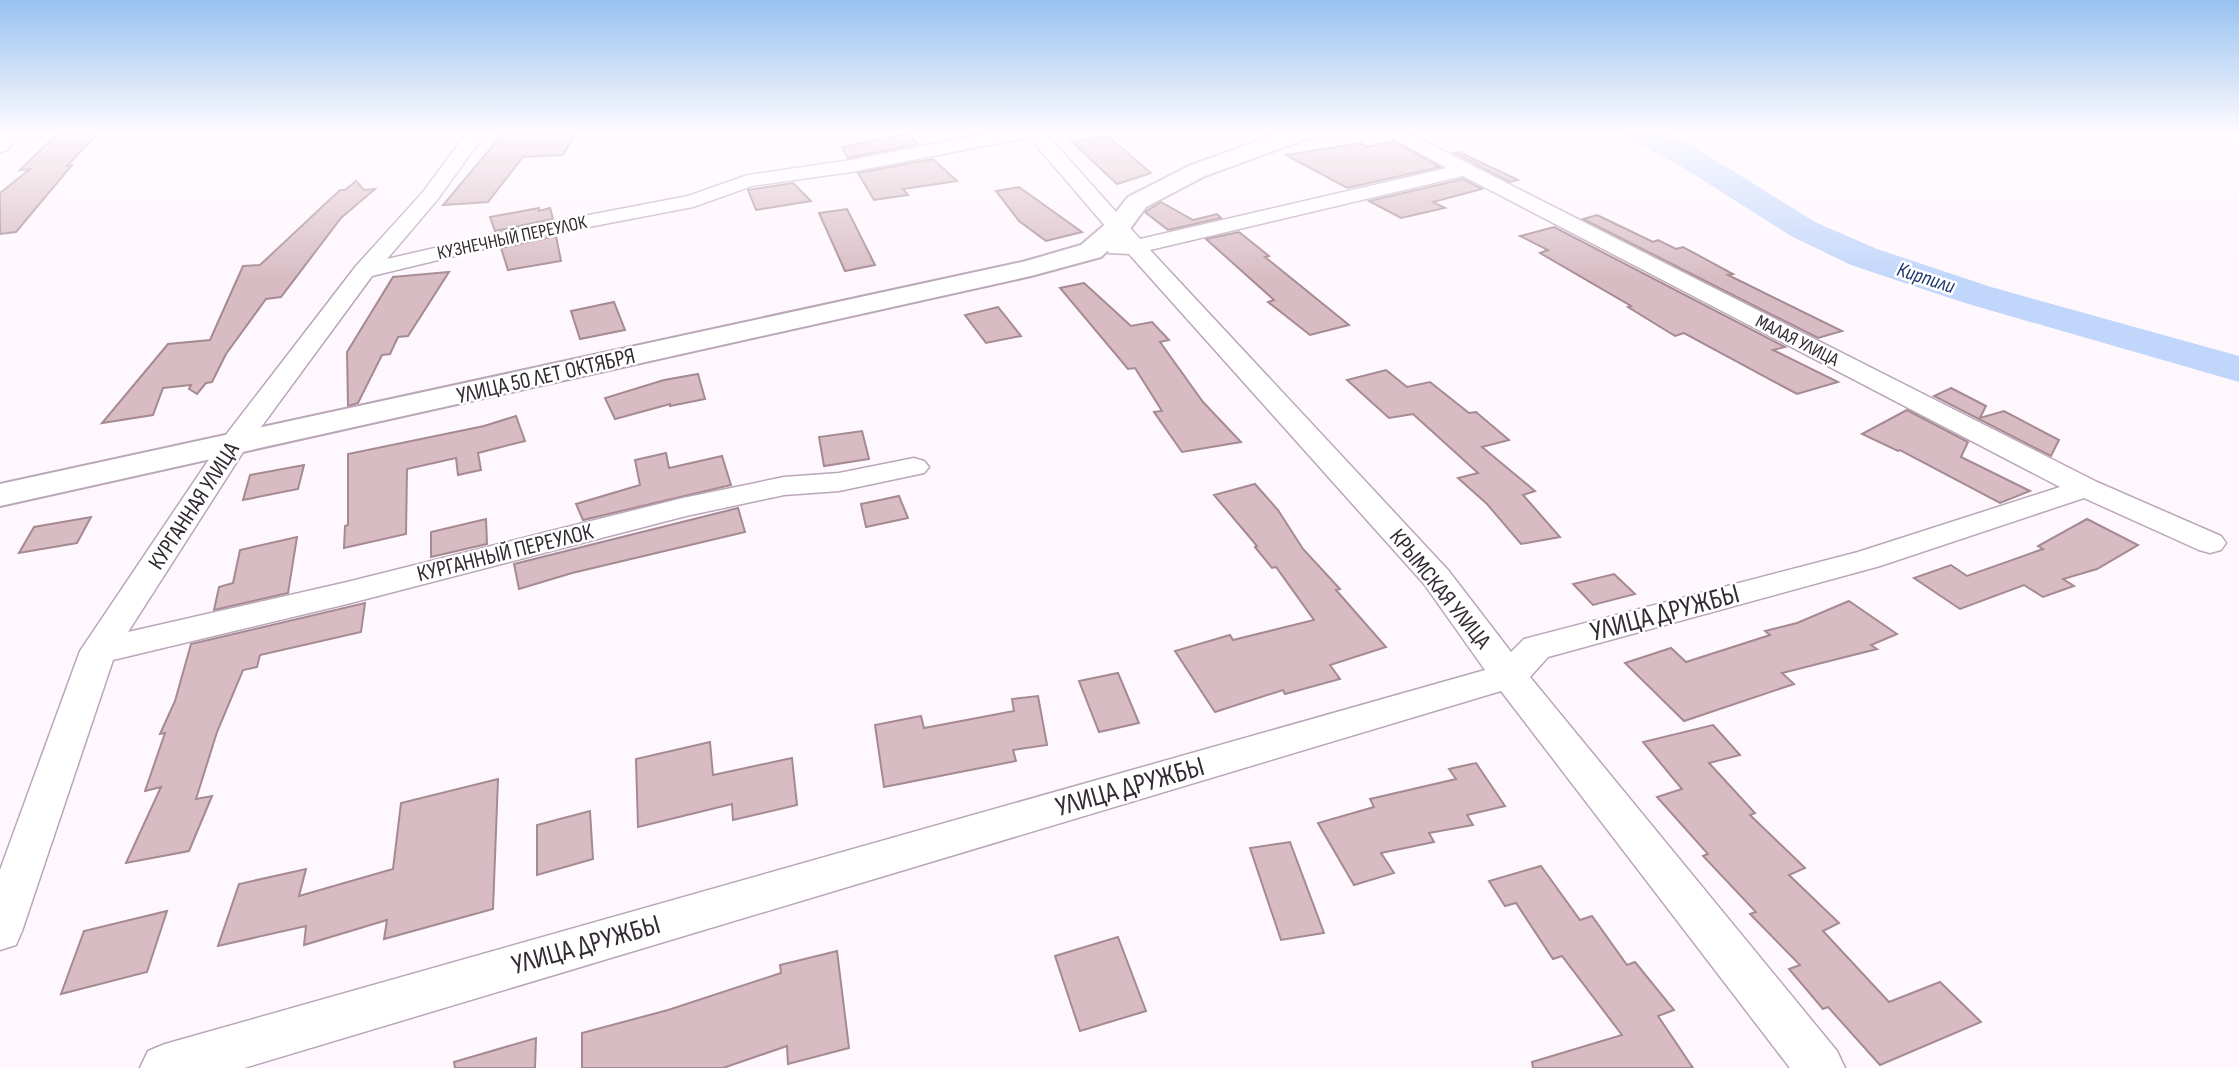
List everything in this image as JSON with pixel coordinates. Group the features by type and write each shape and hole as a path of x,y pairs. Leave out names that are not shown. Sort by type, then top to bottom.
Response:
{"street":[{"name":"КУРГАННАЯ УЛИЦА","path":"0,931 98,651 232,446 364,271 441,181"},
{"name":"КУЗНЕЧНЫЙ ПЕРЕУЛОК","path":"364,271 521,234 693,201 749,181"},
{"name":"КРЫМСКАЯ УЛИЦА","path":"1076,181 1436,577 1509,676 1820,1068"},
{"path":"1126,237 1137,202 1178,181"},
{"name":"УЛИЦА 50 ЛЕТ ОКТЯБРЯ","path":"0,495 1031,268 1091,251 1126,237 1410,181"},
{"name":"МАЛАЯ УЛИЦА","path":"1486,181 1655,270 2086,488 2210,543"},
{"name":"КУРГАННЫЙ ПЕРЕУЛОК","path":"98,651 347,593 683,507 784,486 839,482 915,467"},
{"name":"УЛИЦА ДРУЖБЫ","path":"164,1068 1509,676 1536,648 1869,559 2086,488"}],"building":[{"path":"15,181 59,181 16,232 0,234 0,193"},
{"path":"356,181 364,190 375,189 341,218 281,297 266,299 226,354 212,382 206,383 197,394 189,389 191,385 163,388 153,415 102,423 168,344 210,340 243,266 260,265 340,190 345,190"},
{"path":"463,181 504,181 488,202 443,205"},
{"path":"863,181 957,181 903,189 908,195 874,200"},
{"path":"1334,181 1379,181 1347,188"},
{"path":"1455,181 1466,181 1482,189 1433,202 1445,208 1401,218 1369,201"},
{"path":"793,183 811,201 756,210 748,190"},
{"path":"1019,187 1082,232 1046,241 1019,221 996,191"},
{"path":"1161,202 1193,220 1217,214 1221,218 1168,230 1145,212"},
{"path":"539,208 539,211 550,208 553,219 495,231 490,217"},
{"path":"847,209 875,265 845,271 819,213"},
{"path":"1597,215 1653,242 1658,240 1676,249 1683,247 1733,274 1728,275 1842,331 1818,338 1583,219"},
{"path":"1554,227 1785,347 1773,350 1838,382 1797,394 1684,333 1675,336 1628,307 1631,306 1540,253 1548,250 1520,236"},
{"path":"1239,232 1269,256 1265,257 1349,325 1310,335 1268,302 1274,300 1206,239"},
{"path":"556,236 561,261 508,270 501,248"},
{"path":"449,272 408,336 398,337 390,354 382,355 358,403 348,406 347,352 393,277"},
{"path":"1084,283 1131,326 1152,322 1169,340 1160,342 1203,402 1241,442 1182,452 1154,412 1162,411 1135,368 1128,369 1060,288"},
{"path":"614,302 625,330 580,339 571,311"},
{"path":"998,307 1021,336 986,343 965,315"},
{"path":"1386,370 1407,387 1430,382 1469,413 1476,412 1509,440 1482,447 1535,491 1523,495 1560,537 1521,544 1487,504 1458,478 1478,473 1413,414 1389,418 1347,380"},
{"path":"698,374 705,399 670,404 615,419 605,398 664,380"},
{"path":"1951,388 1986,406 1980,418 2004,411 2059,440 2051,456 1934,396"},
{"path":"1907,410 1968,442 1961,457 2030,491 2000,503 1900,450 1862,434"},
{"path":"516,416 525,441 478,453 481,470 458,475 456,458 407,469 406,534 344,548 345,526 348,525 348,454 484,426"},
{"path":"862,431 869,459 824,466 819,437"},
{"path":"666,453 669,468 722,456 731,485 583,520 576,504 640,485 635,460"},
{"path":"304,465 298,489 243,500 250,475"},
{"path":"1255,484 1278,510 1303,549 1340,589 1336,590 1386,647 1330,665 1340,679 1285,694 1283,690 1215,712 1175,651 1230,635 1233,640 1314,620 1276,567 1272,568 1214,495"},
{"path":"899,496 908,518 866,527 861,504"},
{"path":"738,508 745,532 572,573 519,589 514,564"},
{"path":"91,517 77,543 19,553 34,527"},
{"path":"486,519 487,544 431,557 431,532"},
{"path":"2087,519 2138,545 2097,569 2063,579 2074,586 2043,597 2024,585 1960,609 1914,578 1951,565 1967,576 2043,549 2038,546"},
{"path":"297,537 288,593 214,610 219,587 233,583 240,550"},
{"path":"1614,574 1635,594 1593,605 1573,584"},
{"path":"1849,601 1897,634 1871,645 1877,649 1782,673 1794,684 1684,721 1625,663 1671,648 1686,662 1770,635 1765,631 1797,623"},
{"path":"365,603 361,632 260,655 257,667 243,670 217,732 196,799 212,796 189,851 126,863 161,787 145,791 165,733 160,734 175,701 191,644"},
{"path":"1118,673 1139,723 1099,732 1079,681"},
{"path":"1038,696 1047,745 1013,750 1016,761 884,787 875,725 921,716 924,728 1014,711 1012,699"},
{"path":"1713,725 1740,755 1709,763 1755,813 1750,815 1805,868 1789,875 1839,923 1823,931 1889,1002 1940,982 1981,1022 1880,1065 1828,1007 1823,1009 1789,969 1800,965 1750,914 1756,912 1703,856 1708,854 1657,797 1682,789 1643,742"},
{"path":"710,742 713,775 792,758 797,805 733,820 732,804 638,827 636,759"},
{"path":"1476,763 1505,806 1467,815 1473,825 1429,833 1434,842 1381,853 1394,873 1354,885 1318,823 1374,807 1370,799 1456,779 1449,769"},
{"path":"498,779 493,909 384,939 387,920 304,945 306,926 218,946 239,884 306,869 299,896 393,869 401,803"},
{"path":"590,811 593,859 537,875 537,825"},
{"path":"1290,842 1324,933 1281,940 1250,848"},
{"path":"1541,866 1580,920 1592,916 1627,965 1635,962 1674,1010 1658,1016 1693,1068 1533,1068 1532,1062 1622,1035 1562,956 1553,959 1516,903 1505,906 1489,881"},
{"path":"167,911 147,972 61,994 84,931"},
{"path":"1118,937 1146,1011 1080,1031 1055,956"},
{"path":"837,951 849,1048 788,1064 787,1046 723,1068 582,1068 582,1033 668,1010 781,973 780,965"},
{"path":"536,1038 535,1068 455,1068 454,1062"}],"waterway":[{"name":"Кирпили","path":"1726,181 1803,229 1864,257 1978,295 2239,369"}]}
